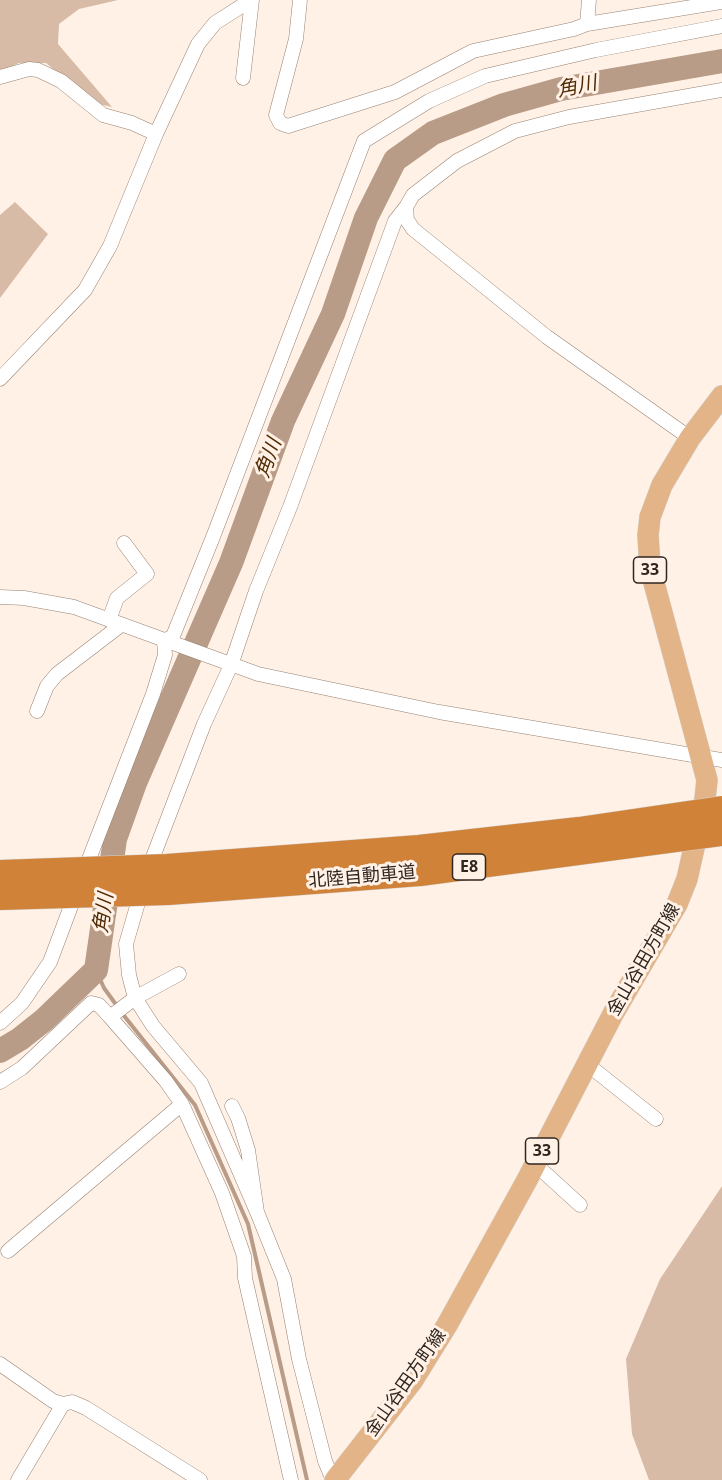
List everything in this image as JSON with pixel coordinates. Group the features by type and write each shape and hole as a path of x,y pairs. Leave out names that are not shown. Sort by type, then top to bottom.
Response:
{"highway":[{"name":"北陸自動車道","path":"0,873 178,867 419,848 579,830 722,809"},
{"name":"北陸自動車道","path":"0,897 180,891 408,874 571,855 722,833"}],"main road":[{"name":"金山谷田方町線","path":"334,1480 413,1380 477,1272 587,1064 677,904 687,879 712,759 650,568 648,535 650,517 659,493 690,438 722,396"}],"street":[{"path":"243,78 251,0"},
{"path":"0,379 84,290 110,246 156,134 198,44 215,23 251,0"},
{"path":"300,0 296,39 276,115 280,123 288,126 395,92 473,51 574,29 587,24 722,2"},
{"path":"587,24 589,0"},
{"path":"165,641 173,636 213,537 364,141 429,101 484,76 596,50 722,27"},
{"path":"0,77 28,69 38,70 61,81 103,115 132,123 156,134"},
{"path":"334,1480 325,1461 299,1359 284,1279 257,1212 201,1083 153,1026 135,998 129,975 126,944 136,906 204,724 290,507 395,221 413,195 457,161 515,131 591,113 722,90"},
{"path":"406,207 407,220 413,230 547,337 690,438"},
{"path":"37,711 46,686 115,623 117,598 147,574 124,543"},
{"path":"0,597 24,598 74,607 258,674 440,712 712,759"},
{"path":"0,1023 22,1003 50,962 153,694 165,655 165,641"},
{"path":"110,1017 135,998 178,974"},
{"path":"0,1082 22,1068 91,1003 99,1005 165,1080 182,1104 217,1183 244,1256 245,1278 291,1480"},
{"path":"587,1064 656,1119"},
{"path":"8,1251 182,1104"},
{"path":"232,1106 248,1150 257,1212"},
{"path":"535,1164 580,1205"},
{"path":"0,1364 53,1401 63,1404 72,1402 86,1408 200,1480"},
{"path":"18,1480 63,1404"}],"shaded area":[{"path":"0,0 118,0 79,9 59,24 58,44 112,107 94,103 46,63 19,63 0,72"},
{"path":"15,202 48,234 0,298 0,215"},
{"path":"722,1186 722,1480 649,1480 632,1434 626,1359 660,1279"}],"waterway":[{"name":"角川","path":"0,1051 44,1020 96,970 115,839 135,783 231,563 283,421 333,314 366,218 395,160 433,133 504,105 561,89 722,61"},
{"path":"96,970 104,988 125,1017 195,1105 248,1224 307,1480"}]}
